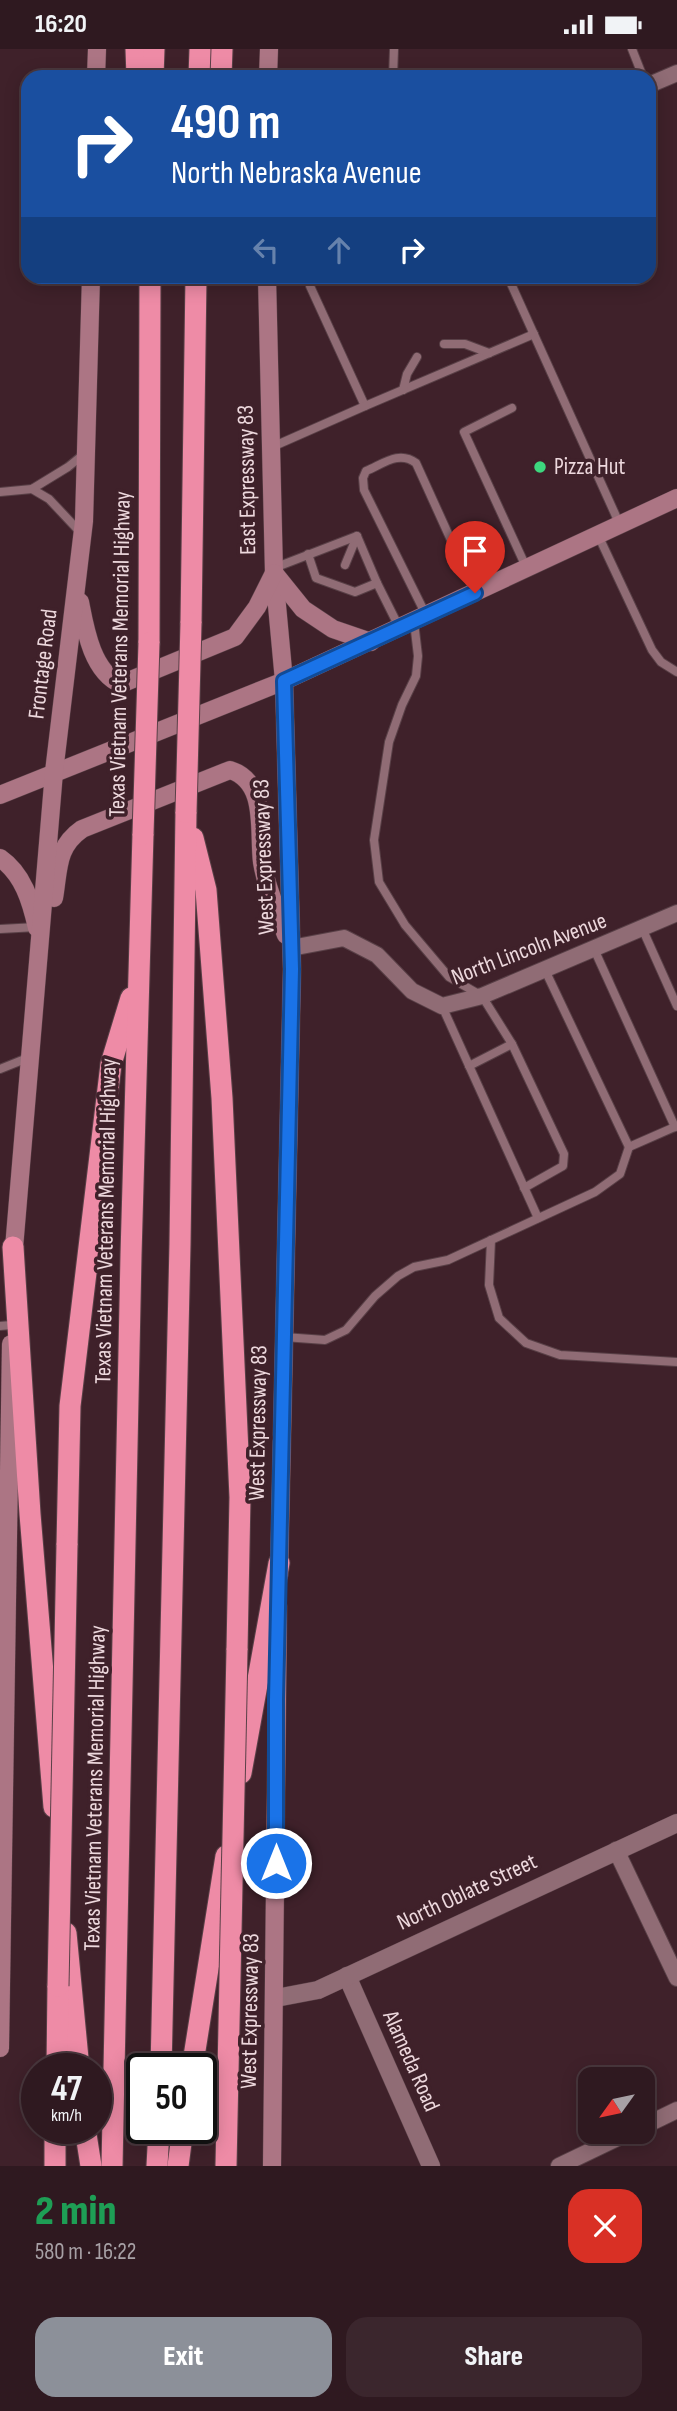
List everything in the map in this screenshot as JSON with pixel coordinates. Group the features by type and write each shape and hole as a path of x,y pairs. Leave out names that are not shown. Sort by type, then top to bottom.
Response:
{"highway":[{"path":"136,49 137,70"},
{"path":"153,70 154,49"},
{"path":"199,70 200,49"},
{"path":"221,70 222,49"},
{"name":"Texas Vietnam Veterans Memorial Highway","path":"112,2166 131,1255 149,643 149,284"},
{"path":"161,2053 180,1258 196,284"},
{"path":"194,492 208,284"},
{"path":"186,812 206,890 222,1098 240,1497 226,2166"},
{"path":"57,2053 70,1406 111,1064 139,972"},
{"path":"7,1245 78,2053"},
{"path":"195,2053 228,1843 279,1563"},
{"path":"55,2144 55,2166"},
{"path":"88,2144 92,2166"},
{"path":"157,2166 158,2144"},
{"path":"178,2166 181,2144"}],"main road":[{"path":"96,70 97,49"},
{"path":"268,70 269,49"},
{"name":"Frontage Road","path":"30,1057 54,772 83,535 91,284"},
{"name":"East Expressway 83","path":"267,284 274,570 284,681"},
{"path":"0,795 284,681 677,498"},
{"path":"76,587 87,635 101,666 112,679 121,684 235,637 257,607 274,570 303,609 332,629 371,642"},
{"name":"West Expressway 83","path":"272,2166 279,1563 291,948 284,681"},
{"path":"39,934 50,914 63,847 74,835 82,829 226,769 234,770 251,784 258,804 264,871 291,948"},
{"path":"0,858 19,876 33,908 39,934"},
{"path":"0,2048 7,1245 30,1057"}],"street":[{"path":"656,82 677,73"},
{"name":"North Lincoln Avenue","path":"291,948 344,938 377,955 412,991 442,1006 482,996 677,913"},
{"name":"North Oblate Street","path":"276,1998 318,1990 677,1823"},
{"path":"616,1850 677,1978"},
{"name":"Alameda Road","path":"347,1976 431,2166"},
{"path":"655,2121 677,2110"},
{"path":"559,2166 605,2144"}],"lane":[{"path":"393,70 394,49"},
{"path":"632,49 640,70"},
{"path":"311,284 365,406"},
{"path":"511,284 620,525"},
{"path":"271,447 534,334"},
{"path":"444,344 465,344 489,353"},
{"path":"403,390 407,374 417,357"},
{"path":"512,408 464,432 527,569"},
{"path":"0,492 32,489 68,467 86,451"},
{"path":"475,593 416,463 408,457 399,456 366,471 363,478 364,490 414,622 418,656 416,676 389,742 374,839 379,882 405,925 449,977 482,996 512,1044 564,1154 563,1166 524,1188"},
{"path":"32,489 49,499 83,535"},
{"path":"598,535 652,650 661,663 677,672"},
{"path":"274,570 357,536"},
{"path":"345,565 357,536"},
{"path":"357,536 377,583 414,622"},
{"path":"308,554 316,578 337,582 355,592 377,583"},
{"path":"642,928 677,1006"},
{"path":"0,929 39,934"},
{"path":"594,949 676,1127 629,1147"},
{"path":"284,1337 325,1340 346,1330 375,1296 398,1276 414,1267 448,1260 595,1192 620,1174 629,1147 545,970"},
{"path":"442,1006 538,1218"},
{"path":"469,1066 512,1044"},
{"path":"0,1069 30,1057"},
{"path":"491,1240 489,1285 499,1318 526,1343 560,1355 677,1362"}],"place":[{"name":"Pizza Hut","path":"540,467"}],"route":[{"path":"276,1863 276,1700 292,969 284,681 475,593"}]}
